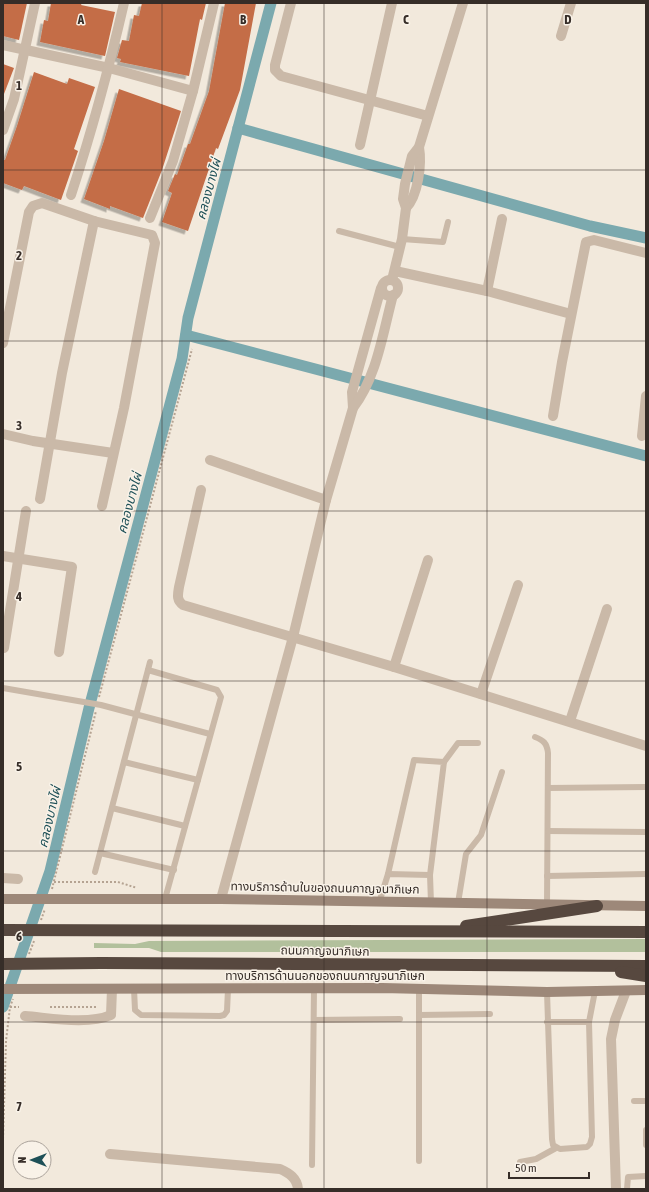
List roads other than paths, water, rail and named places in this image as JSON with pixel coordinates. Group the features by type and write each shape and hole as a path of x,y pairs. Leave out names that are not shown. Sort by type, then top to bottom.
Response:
{"highway":[{"path":"430,931 597,906"},
{"name":"ถนนกาญจนาภิเษก","path":"3,930 646,932"},
{"name":"ถนนกาญจนาภิเษก","path":"3,964 101,963 646,966"},
{"path":"582,966 646,976"}],"main road":[{"name":"ทางบริการด้านในของถนนกาญจนาภิเษก","path":"3,899 221,899 380,903 646,906"},
{"name":"ทางบริการด้านนอกของถนนกาญจนาภิเษก","path":"3,989 419,988 547,992 646,990"}],"street":[{"path":"3,130 14,99 35,3"},
{"path":"71,195 92,131 109,68 124,3"},
{"path":"150,218 173,161 193,91 214,3"},
{"path":"291,3 275,65 277,73 282,76 428,116"},
{"path":"360,145 392,3"},
{"path":"353,408 363,395 379,350 393,295 398,289 394,275 401,243 406,208 403,199 405,184 421,158 419,147 463,3"},
{"path":"562,36 571,3"},
{"path":"3,45 109,68 193,91"},
{"path":"406,208 412,202 416,185 415,166"},
{"path":"3,343 29,212 32,206 42,203 94,221 152,235 155,243 124,408 102,506"},
{"path":"487,291 502,219"},
{"path":"40,499 65,359 94,221"},
{"path":"554,416 571,314 586,242 594,240 646,253"},
{"path":"221,899 293,637 326,500 353,408 352,392 381,288 385,281 394,275 487,291 571,314"},
{"path":"381,288 386,295 393,295"},
{"path":"366,346 379,350"},
{"path":"642,436 646,396"},
{"path":"3,434 49,444 113,453"},
{"path":"210,460 326,500"},
{"path":"201,490 177,596 179,602 570,721 646,746"},
{"path":"4,648 20,559 26,511"},
{"path":"3,556 72,567 59,652"},
{"path":"394,667 428,560"},
{"path":"481,694 518,585"},
{"path":"570,721 607,609"},
{"path":"3,878 18,880"},
{"path":"26,1012 79,1020 101,1020 111,1015 112,989"},
{"path":"616,1189 611,1039 615,1020 626,991"},
{"path":"110,1154 280,1169 290,1174 297,1183 298,1189"}],"lane":[{"path":"339,231 401,243 443,242 448,222"},
{"path":"95,872 150,662"},
{"path":"148,670 220,691 221,696 165,899"},
{"path":"3,688 99,704 210,734"},
{"path":"535,737 543,740 548,748 547,905"},
{"path":"431,903 430,875 444,762 458,743 478,743"},
{"path":"380,903 414,760 444,762"},
{"path":"124,762 198,780"},
{"path":"458,904 466,854 483,830 502,772"},
{"path":"548,788 646,787"},
{"path":"112,808 185,826"},
{"path":"548,831 646,832"},
{"path":"100,853 174,870"},
{"path":"388,874 430,875"},
{"path":"547,876 646,874"},
{"path":"134,989 135,1010 140,1015 220,1016 224,1015 227,1011 228,988"},
{"path":"312,1165 314,988"},
{"path":"419,988 419,1161"},
{"path":"520,1162 536,1159 556,1148 583,1149 590,1144 592,1137 589,1022 596,991"},
{"path":"547,992 552,1139 556,1148"},
{"path":"419,1015 490,1014"},
{"path":"314,1020 400,1019"},
{"path":"547,1022 589,1022"},
{"path":"634,1101 646,1101"},
{"path":"646,1130 646,1145"},
{"path":"626,1189 626,1180 630,1176 646,1176"}],"waterway":[{"name":"คลองบางไผ่","path":"3,1007 50,871 89,708 182,359 188,318 271,3"},
{"path":"238,128 590,226 646,238"},
{"path":"186,335 646,456"}]}
